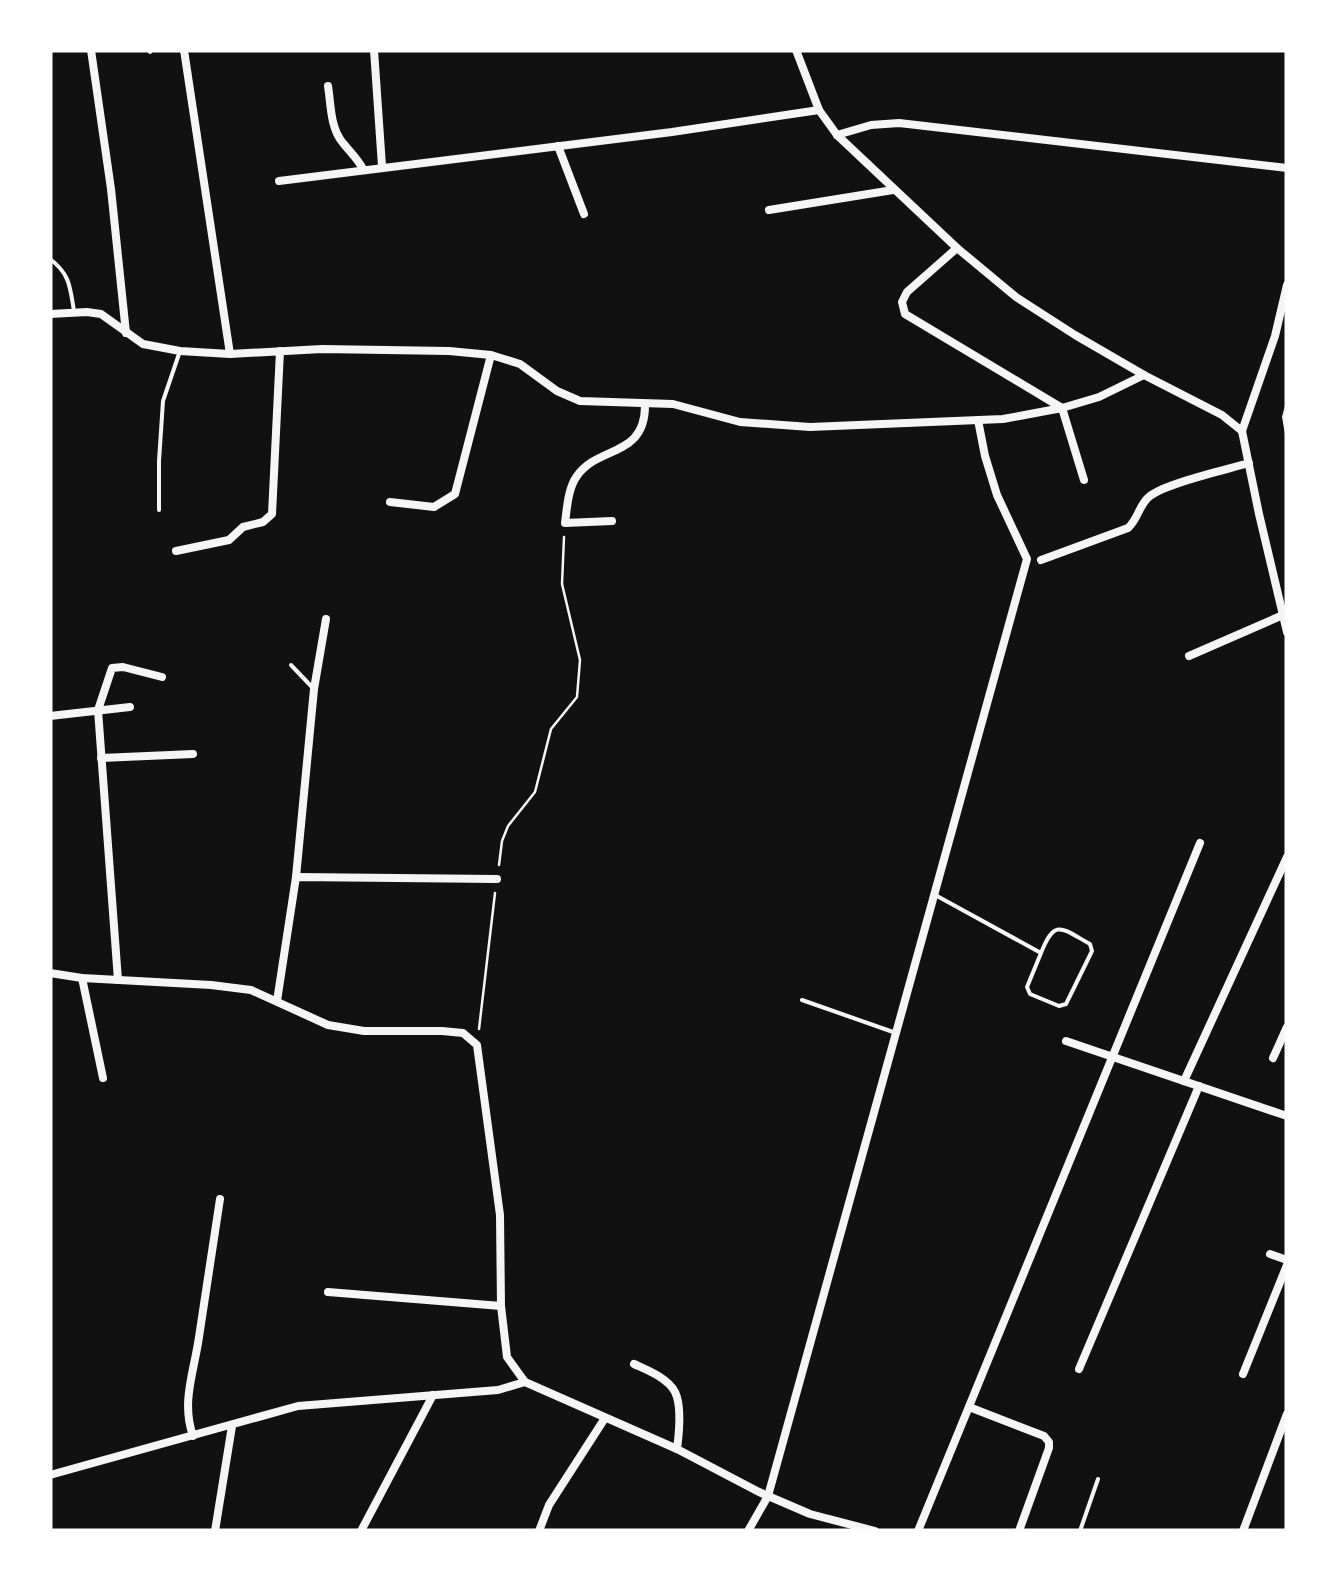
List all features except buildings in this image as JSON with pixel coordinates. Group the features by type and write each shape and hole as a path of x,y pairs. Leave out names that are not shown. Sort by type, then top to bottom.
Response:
{"street":[{"path":"91,50 126,334"},
{"path":"184,50 230,354"},
{"path":"374,50 382,166"},
{"path":"796,50 819,110 838,135 957,248 1016,297 1075,335 1222,415 1242,431"},
{"path":"328,86 334,128 363,169"},
{"path":"278,181 819,110"},
{"path":"838,135 871,124 899,123 1287,168"},
{"path":"558,146 584,214"},
{"path":"769,210 893,190"},
{"path":"957,248 907,292 902,302 905,314 1062,408 1084,480"},
{"path":"1287,285 1279,337 1242,431 1287,632"},
{"path":"50,314 101,314 143,344 180,350 230,354 322,349 449,351 491,355 520,364 580,401 673,404 740,422 810,427 1003,419 1099,397 1144,375"},
{"path":"176,551 229,540 243,527 264,522 272,514 280,351"},
{"path":"390,502 434,507 455,494 491,355"},
{"path":"612,521 565,522 572,484 579,472 630,442 645,418 644,404"},
{"path":"748,1531 768,1496 1027,559 996,495 978,420"},
{"path":"1041,560 1128,528 1138,520 1147,498 1163,490 1248,463"},
{"path":"1275,586 1287,583"},
{"path":"1189,656 1283,616"},
{"path":"277,1001 296,878 314,689 326,619"},
{"path":"118,980 98,710 112,668 162,677"},
{"path":"50,716 130,707"},
{"path":"101,758 193,754"},
{"path":"918,1531 1200,844"},
{"path":"1184,1082 1287,856"},
{"path":"296,878 497,879"},
{"path":"50,974 250,990 328,1025 364,1031 462,1033 477,1045 500,1215 501,1306 507,1358 526,1382 810,1514 847,1527 875,1531"},
{"path":"82,978 104,1078"},
{"path":"1273,1058 1287,1027"},
{"path":"1066,1041 1287,1116"},
{"path":"1080,1369 1199,1086"},
{"path":"193,1436 187,1394 196,1359 220,1198"},
{"path":"1243,1374 1287,1262 1270,1254"},
{"path":"328,1292 501,1306"},
{"path":"634,1364 676,1393 680,1430 676,1449"},
{"path":"50,1475 298,1406 498,1390 526,1382"},
{"path":"361,1531 433,1395"},
{"path":"969,1408 1044,1436 1049,1442 1019,1531"},
{"path":"1242,1531 1287,1414"},
{"path":"539,1531 549,1504 605,1418"},
{"path":"216,1531 232,1426"}],"lane":[{"path":"50,258 70,282 74,313"},
{"path":"159,510 164,402 180,350"},
{"path":"1287,406 1287,434"},
{"path":"291,665 314,689"},
{"path":"934,895 1040,953"},
{"path":"1055,929 1064,930 1092,947 1066,1004 1059,1006 1030,994 1028,986 1040,953 1049,932 1055,929"},
{"path":"802,1000 896,1033"},
{"path":"1080,1531 1098,1480"}],"path":[{"path":"477,1045 502,842 508,826 535,792 552,729 577,697 580,660 562,584 565,522"}]}
